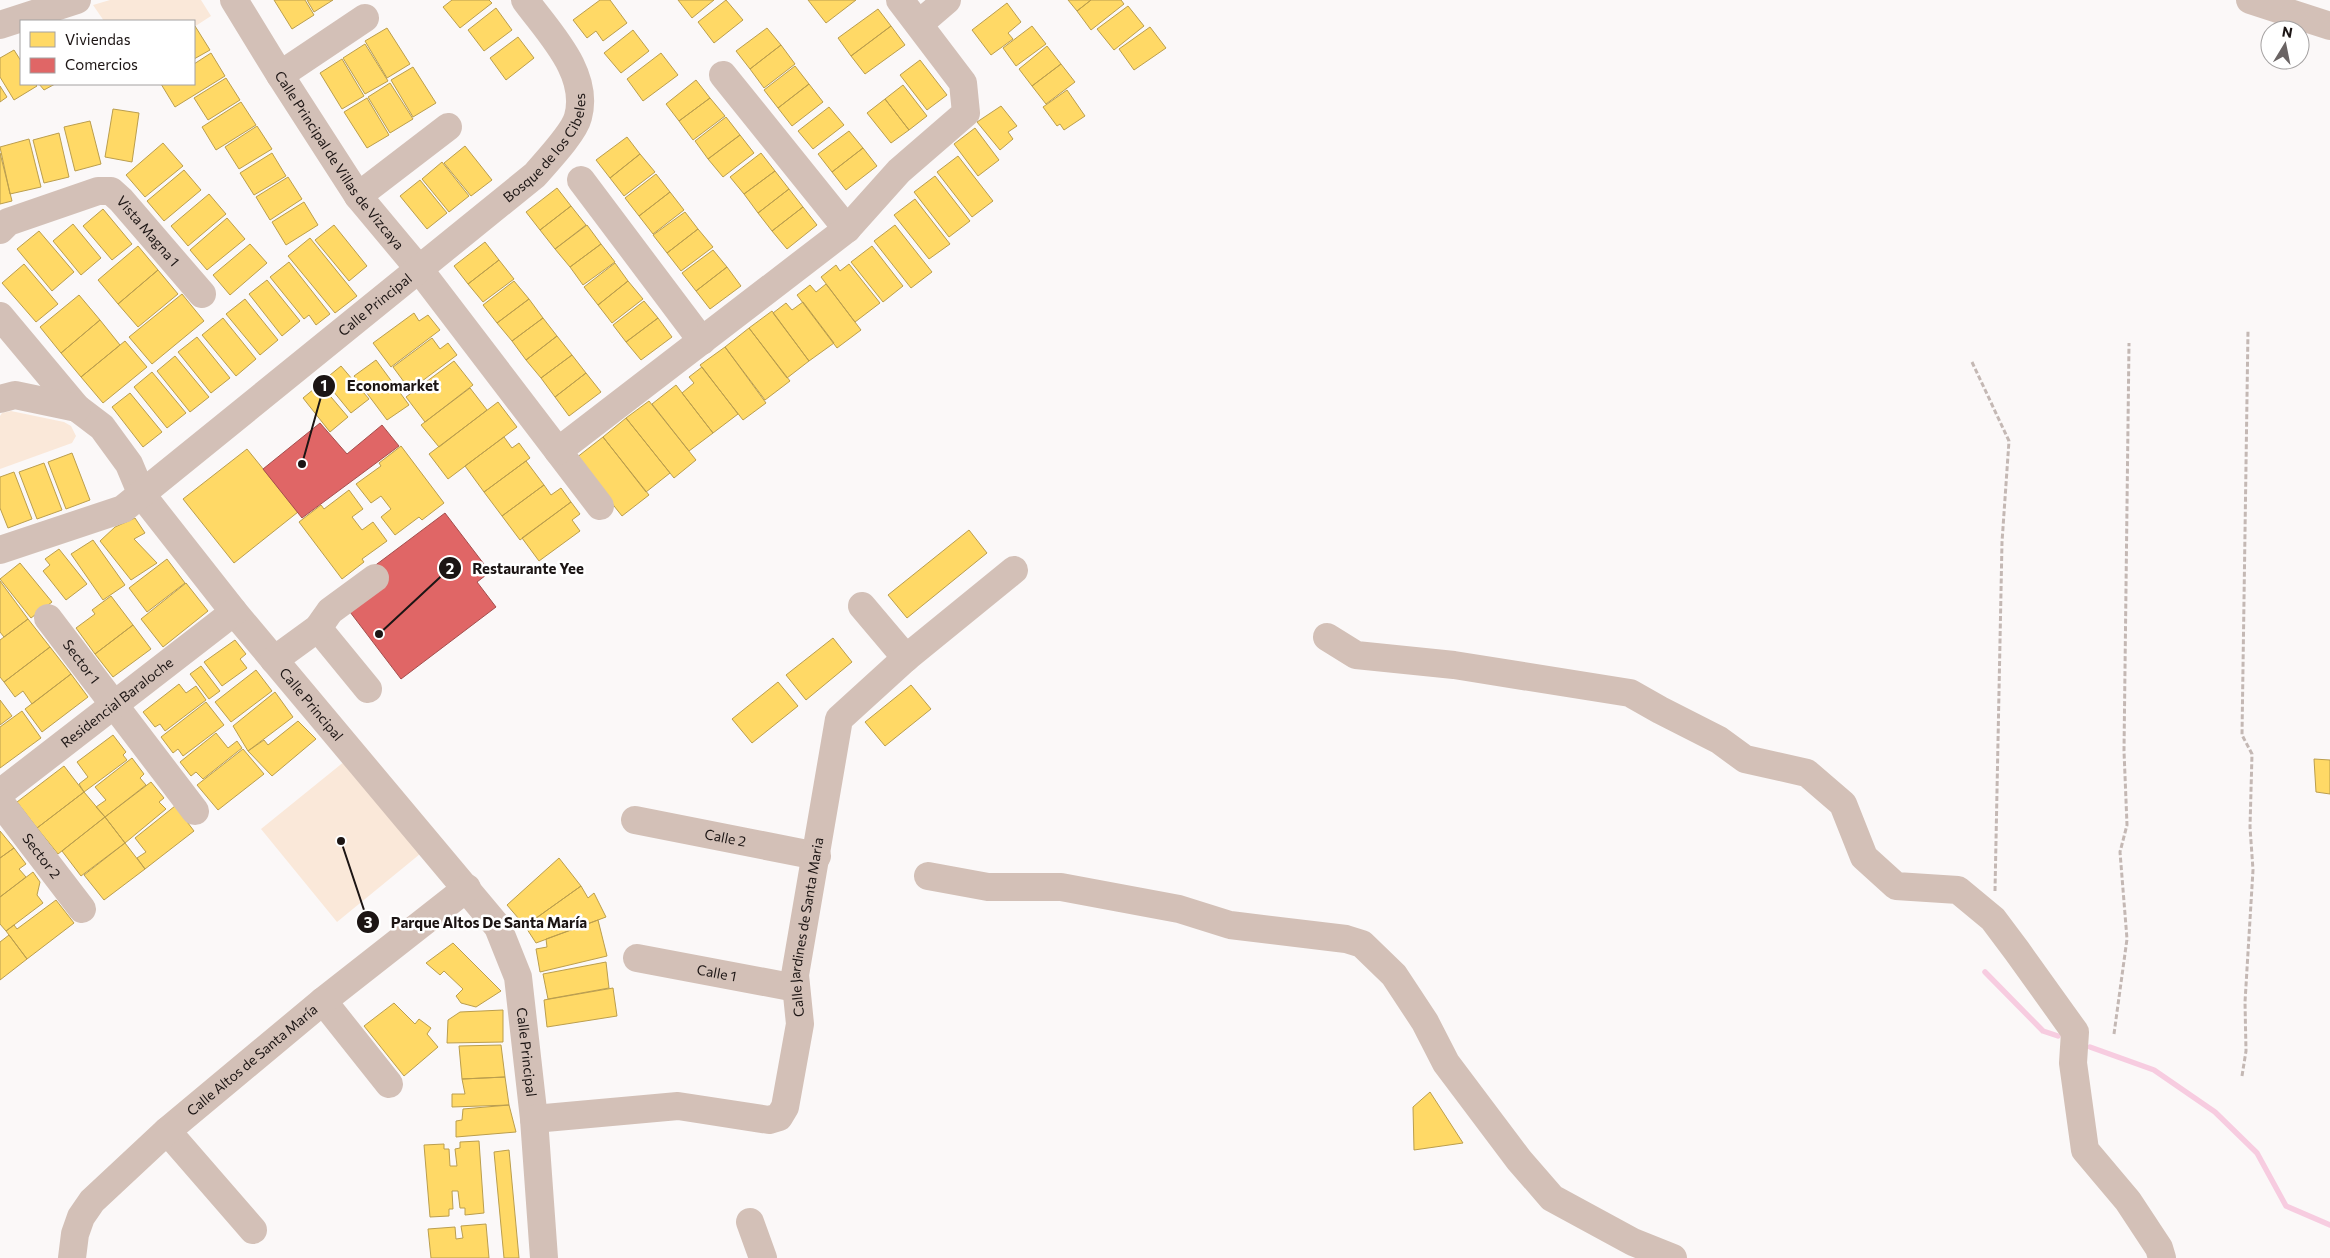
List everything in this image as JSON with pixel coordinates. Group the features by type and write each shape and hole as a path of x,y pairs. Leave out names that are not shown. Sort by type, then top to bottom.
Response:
{"street":[{"path":"0,25 77,0"},
{"name":"Calle Principal de Villas de Vizcaya","path":"234,0 358,196 419,269 600,506"},
{"name":"Bosque de los Cibeles","path":"419,269 535,175 560,146 578,118 581,88 566,57 525,0"},
{"path":"558,451 847,229 899,170 966,113 963,83 900,0"},
{"path":"919,24 946,0"},
{"path":"2250,0 2330,26"},
{"path":"280,75 365,18"},
{"path":"723,74 847,229"},
{"path":"358,196 448,127"},
{"path":"581,180 702,341"},
{"name":"Vista Magna 1","path":"0,230 8,222 98,191 111,191 121,200 202,294"},
{"name":"Calle Principal","path":"419,269 142,495 234,612 498,927 518,977 534,1118 544,1258"},
{"path":"0,316 77,408 89,434 114,475 142,495 123,509 0,550"},
{"path":"0,399 15,395 77,408"},
{"name":"Calle Jardines de Santa Maria","path":"534,1118 678,1106 770,1120 779,1117 785,1107 800,1024 795,975 817,856 839,719 906,658 1014,570"},
{"path":"274,660 318,628 330,611 375,578"},
{"path":"862,606 906,658"},
{"name":"Residencial Baraloche","path":"0,793 234,612"},
{"name":"Sector 1","path":"48,618 114,705"},
{"path":"318,628 368,689"},
{"path":"1327,637 1356,655 1454,665 1630,693 1719,740 1745,759 1807,773 1842,804 1864,857 1896,886 1958,890 1993,919 2075,1032 2073,1063 2085,1150 2128,1201 2159,1248 2162,1258"},
{"path":"114,705 195,811"},
{"name":"Sector 2","path":"0,802 82,909"},
{"name":"Calle 2","path":"635,820 817,856"},
{"path":"928,876 988,887 1061,887 1179,909 1230,925 1346,939 1362,944 1394,975 1425,1022 1446,1063 1519,1160 1552,1198 1633,1242 1669,1257"},
{"name":"Calle Altos de Santa María","path":"72,1258 75,1234 81,1216 92,1201 167,1131 323,1001 467,888"},
{"name":"Calle 1","path":"637,958 796,988"},
{"path":"323,1001 389,1084"},
{"path":"167,1131 253,1230"},
{"path":"750,1222 763,1258"}],"path":[{"path":"2242,1076 2246,1051 2245,1002 2252,870 2250,827 2252,754 2242,735 2248,330"},
{"path":"2114,1034 2127,939 2120,852 2127,825 2124,750 2129,343"},
{"path":"1972,362 2009,441 2002,542 1993,919"}],"shaded area":[{"path":"110,0 201,0 211,16 195,26 195,20 103,20 93,5"},
{"path":"11,411 64,422 71,426 76,436 72,443 0,469 0,416 2,413"},
{"path":"345,761 420,854 337,922 261,829"}],"building: Viviendas":[{"path":"274,0 305,0 314,15 292,29"},
{"path":"307,0 333,0 314,12"},
{"path":"452,0 489,0 492,3 460,28 443,7"},
{"path":"600,0 610,0 627,23 603,41 596,31 587,38 573,20"},
{"path":"678,0 714,0 692,18"},
{"path":"726,0 743,20 714,43 698,22"},
{"path":"808,0 856,0 826,23"},
{"path":"1068,0 1091,0 1077,11"},
{"path":"1091,0 1121,0 1124,4 1091,30 1077,11"},
{"path":"1007,3 1021,22 1008,33 1013,39 991,55 972,30"},
{"path":"1128,6 1144,26 1114,50 1097,29"},
{"path":"496,8 512,30 484,51 468,30"},
{"path":"878,9 891,26 851,56 838,38"},
{"path":"195,26 210,50 195,58"},
{"path":"891,26 905,45 865,74 851,56"},
{"path":"1032,26 1046,44 1016,66 1003,48"},
{"path":"1150,27 1166,48 1134,70 1119,49"},
{"path":"387,28 410,64 387,78 365,41"},
{"path":"767,28 781,45 750,69 736,51"},
{"path":"633,30 649,51 621,73 604,53"},
{"path":"518,37 534,58 506,80 490,58"},
{"path":"365,44 388,81 365,94 343,58"},
{"path":"781,45 795,64 764,88 750,69"},
{"path":"1047,46 1061,64 1032,86 1019,69"},
{"path":"14,50 20,59 20,85 37,86 14,100 0,77 0,58"},
{"path":"211,53 225,76 175,107 162,85 195,85 195,63"},
{"path":"661,53 678,75 643,101 627,79"},
{"path":"342,59 364,96 342,109 320,73"},
{"path":"920,60 947,95 927,110 900,75"},
{"path":"1061,64 1075,82 1046,104 1032,86"},
{"path":"795,66 809,84 778,108 764,90"},
{"path":"413,67 436,103 413,117 391,80"},
{"path":"226,78 240,100 208,120 194,98"},
{"path":"696,80 710,98 679,121 666,104"},
{"path":"390,83 413,119 390,133 368,97"},
{"path":"809,84 823,102 792,126 778,108"},
{"path":"40,85 53,85 44,90"},
{"path":"903,85 927,116 909,130 885,99"},
{"path":"0,86 7,97 0,102"},
{"path":"1067,90 1085,116 1064,130 1060,124 1057,126 1043,107"},
{"path":"367,98 389,135 367,148 344,112"},
{"path":"710,98 725,116 693,140 679,121"},
{"path":"885,99 909,130 891,143 867,113"},
{"path":"241,102 256,125 216,150 202,127"},
{"path":"1001,106 1017,126 1008,132 1013,139 1000,150 977,122"},
{"path":"829,107 844,125 813,149 798,131"},
{"path":"113,109 139,113 132,162 105,157"},
{"path":"726,117 740,135 708,159 695,141"},
{"path":"90,121 101,164 75,171 64,127"},
{"path":"257,126 272,149 239,169 225,147"},
{"path":"975,128 999,160 978,176 954,144"},
{"path":"849,131 863,148 832,172 818,154"},
{"path":"59,133 69,177 44,183 33,140"},
{"path":"740,135 754,153 723,177 708,159"},
{"path":"627,137 640,154 610,178 596,160"},
{"path":"29,139 41,187 10,194 0,147"},
{"path":"163,143 183,166 145,197 126,175"},
{"path":"465,146 492,180 471,196 444,163"},
{"path":"863,148 877,166 846,190 832,172"},
{"path":"0,153 12,201 0,204"},
{"path":"272,153 286,176 254,195 240,173"},
{"path":"761,153 775,171 744,194 730,177"},
{"path":"640,154 655,172 624,196 610,178"},
{"path":"958,156 993,201 972,217 937,172"},
{"path":"442,162 469,196 449,212 422,179"},
{"path":"184,170 201,190 164,221 147,201"},
{"path":"775,171 789,189 758,213 744,194"},
{"path":"656,174 670,192 639,216 625,198"},
{"path":"935,176 970,221 949,237 914,192"},
{"path":"288,177 302,199 270,220 256,197"},
{"path":"420,180 447,213 427,229 400,196"},
{"path":"557,188 571,206 540,230 526,212"},
{"path":"789,189 803,207 772,231 758,213"},
{"path":"670,192 684,210 653,234 639,216"},
{"path":"209,194 226,214 188,246 171,226"},
{"path":"915,199 950,244 929,259 894,215"},
{"path":"304,202 318,225 286,245 272,222"},
{"path":"571,206 586,225 555,249 540,230"},
{"path":"803,207 817,225 787,249 772,231"},
{"path":"103,209 132,244 112,260 83,226"},
{"path":"685,212 698,229 667,253 653,235"},
{"path":"227,218 245,239 207,270 190,250"},
{"path":"73,224 101,258 81,275 53,241"},
{"path":"334,225 367,266 349,281 315,240"},
{"path":"587,225 601,244 570,267 555,249"},
{"path":"895,225 932,272 911,288 874,241"},
{"path":"698,229 713,247 681,271 667,253"},
{"path":"39,231 74,272 52,291 17,249"},
{"path":"310,238 357,296 335,313 288,256"},
{"path":"485,242 499,260 468,284 454,266"},
{"path":"250,244 267,263 230,295 213,275"},
{"path":"601,244 615,262 583,285 570,267"},
{"path":"138,246 158,270 118,304 98,280"},
{"path":"872,246 903,286 883,302 851,262"},
{"path":"713,250 727,267 696,291 682,273"},
{"path":"499,260 514,279 483,302 468,284"},
{"path":"289,262 330,314 316,325 309,315 304,319 270,277"},
{"path":"615,263 628,281 598,305 584,287"},
{"path":"24,264 58,304 36,322 2,283"},
{"path":"849,264 880,303 855,322 821,277 836,265 840,271"},
{"path":"727,267 741,286 710,309 696,291"},
{"path":"158,270 178,294 138,327 118,304"},
{"path":"267,280 300,321 282,336 249,294"},
{"path":"514,281 529,299 497,323 483,305"},
{"path":"628,281 643,299 612,323 598,305"},
{"path":"826,284 861,330 837,348 797,295 810,285 816,292"},
{"path":"182,294 204,321 152,364 129,337"},
{"path":"79,295 100,320 61,353 40,327"},
{"path":"245,299 278,340 260,355 226,314"},
{"path":"529,299 543,318 512,341 497,323"},
{"path":"644,301 658,318 626,342 613,325"},
{"path":"803,302 834,343 809,361 773,313 786,303 792,310"},
{"path":"772,311 809,361 787,378 749,328"},
{"path":"414,313 419,321 428,315 440,330 391,367 373,343"},
{"path":"223,318 256,359 236,376 202,335"},
{"path":"543,318 557,336 526,360 512,341"},
{"path":"658,318 672,337 641,360 626,342"},
{"path":"100,320 120,345 81,377 61,353"},
{"path":"749,328 790,381 765,400 725,347"},
{"path":"557,336 572,355 541,378 526,360"},
{"path":"197,337 230,378 211,393 178,352"},
{"path":"432,338 440,349 448,343 457,355 410,390 393,367"},
{"path":"125,341 147,367 103,403 81,377"},
{"path":"725,347 766,403 743,420 700,365"},
{"path":"572,355 586,373 555,397 541,378"},
{"path":"175,356 209,397 190,412 157,371"},
{"path":"376,360 409,405 387,420 354,376"},
{"path":"454,361 473,385 425,422 406,397"},
{"path":"341,366 369,399 351,413 324,380"},
{"path":"702,367 738,414 713,433 682,393 694,383 689,377"},
{"path":"152,372 186,413 167,428 134,387"},
{"path":"586,373 601,392 569,416 555,397"},
{"path":"320,384 348,417 330,432 303,398"},
{"path":"676,385 713,433 689,451 652,404"},
{"path":"470,388 487,410 439,447 421,425"},
{"path":"130,393 162,432 143,447 112,407"},
{"path":"649,401 696,460 674,478 626,418"},
{"path":"498,402 517,427 448,479 429,454"},
{"path":"626,418 670,473 646,492 603,437"},
{"path":"504,437 512,448 519,443 530,458 484,492 465,466"},
{"path":"603,437 649,495 622,516 576,458"},
{"path":"401,446 444,503 422,520 419,517 395,535 381,517 391,509 381,496 371,503 356,484 381,466 379,463"},
{"path":"247,449 298,512 234,563 183,499"},
{"path":"72,453 90,500 66,509 48,462"},
{"path":"526,461 544,485 502,516 484,492"},
{"path":"44,463 62,510 37,519 19,472"},
{"path":"14,472 32,519 8,528 0,508 0,477"},
{"path":"544,485 551,495 561,488 571,502 520,540 502,516"},
{"path":"349,490 363,509 352,517 362,530 373,522 387,541 362,559 364,562 342,579 299,522 321,505 324,509"},
{"path":"571,502 580,514 572,520 580,531 539,561 522,538"},
{"path":"135,518 145,533 134,539 157,563 131,580 100,541 115,527"},
{"path":"969,530 987,553 907,618 888,595"},
{"path":"93,540 125,585 103,600 71,554"},
{"path":"59,549 87,584 66,600 43,571 50,565 45,559"},
{"path":"167,559 185,583 147,612 129,588"},
{"path":"20,563 52,602 31,618 0,579"},
{"path":"0,581 28,619 4,637 0,632"},
{"path":"186,583 208,611 163,647 141,619"},
{"path":"111,596 133,625 95,654 76,628 95,614 92,610"},
{"path":"28,619 50,647 4,682 0,677 0,640"},
{"path":"133,625 151,649 113,677 95,654"},
{"path":"833,638 852,662 806,700 786,675"},
{"path":"235,640 246,654 240,659 247,668 222,686 204,662"},
{"path":"50,647 71,674 32,704 23,691 15,697 4,682"},
{"path":"201,666 220,691 209,699 190,674"},
{"path":"256,670 272,691 231,722 215,702"},
{"path":"71,674 88,697 42,732 25,709"},
{"path":"778,682 798,706 752,743 732,719"},
{"path":"179,684 186,693 196,686 206,700 165,731 160,724 155,727 143,712"},
{"path":"911,685 931,709 885,746 865,722"},
{"path":"275,692 293,717 248,751 233,726"},
{"path":"0,700 12,716 0,725"},
{"path":"206,702 224,725 183,756 178,749 173,753 161,737"},
{"path":"22,711 41,738 0,768 0,727"},
{"path":"298,721 316,739 272,776 248,751 264,740 268,745"},
{"path":"216,733 228,748 237,741 242,748 203,779 196,772 191,776 180,762"},
{"path":"113,735 126,752 123,755 127,760 84,792 79,784 88,777 77,762"},
{"path":"243,749 264,774 218,810 197,785"},
{"path":"132,758 144,774 140,778 146,785 105,817 96,807 106,800 95,787"},
{"path":"2314,759 2330,760 2330,794 2316,792"},
{"path":"64,766 84,792 37,828 17,802"},
{"path":"151,782 164,798 159,802 166,809 125,843 105,817"},
{"path":"84,792 105,817 58,854 37,828"},
{"path":"175,806 194,831 145,869 137,858 146,852 135,838"},
{"path":"105,817 125,843 81,876 62,851"},
{"path":"0,831 14,848 0,858"},
{"path":"125,843 145,869 104,900 84,875"},
{"path":"14,848 26,864 19,869 26,877 0,897 0,858"},
{"path":"559,858 581,886 525,926 507,905"},
{"path":"33,872 40,882 37,895 43,903 6,931 0,924 0,897"},
{"path":"581,886 588,898 594,893 606,917 536,943 525,926"},
{"path":"56,900 74,923 27,959 6,931 14,925 17,929"},
{"path":"598,920 607,956 540,972 536,949 547,947 546,939"},
{"path":"9,935 27,959 0,980 0,942"},
{"path":"453,943 501,991 476,1007 461,1003 456,996 463,989 444,971 440,975 426,963"},
{"path":"606,962 609,988 548,999 543,974"},
{"path":"613,988 617,1016 547,1027 544,1000"},
{"path":"394,1003 415,1024 419,1019 431,1028 427,1034 438,1047 404,1076 364,1026"},
{"path":"503,1010 503,1042 447,1043 448,1020 460,1012"},
{"path":"501,1045 505,1077 462,1079 459,1046"},
{"path":"505,1077 509,1105 452,1107 452,1094 465,1094 462,1079"},
{"path":"1430,1092 1463,1143 1414,1150 1413,1107"},
{"path":"509,1105 516,1132 456,1137 456,1121 462,1120 463,1109"},
{"path":"479,1141 484,1213 465,1215 465,1208 460,1208 458,1191 452,1191 453,1209 449,1209 449,1216 430,1217 424,1145 444,1144 444,1149 449,1149 450,1166 457,1166 455,1149 460,1148 460,1142"},
{"path":"509,1150 519,1258 504,1258 494,1152"},
{"path":"486,1224 489,1258 431,1258 428,1229 455,1227 456,1239 463,1238 461,1226"}],"building: Comercios":[{"path":"320,423 347,454 382,425 399,446 302,518 263,469"},
{"path":"445,513 490,572 477,582 496,607 401,679 347,608 369,570"}],"waterway":[{"path":"1985,972 2043,1031 2058,1036"},
{"path":"2090,1047 2154,1070 2215,1112 2257,1153 2286,1206 2330,1225"}],"place":[{"name":"Economarket","path":"302,464"},
{"name":"Restaurante Yee","path":"379,634"},
{"name":"Parque Altos De Santa María","path":"341,841"}]}
